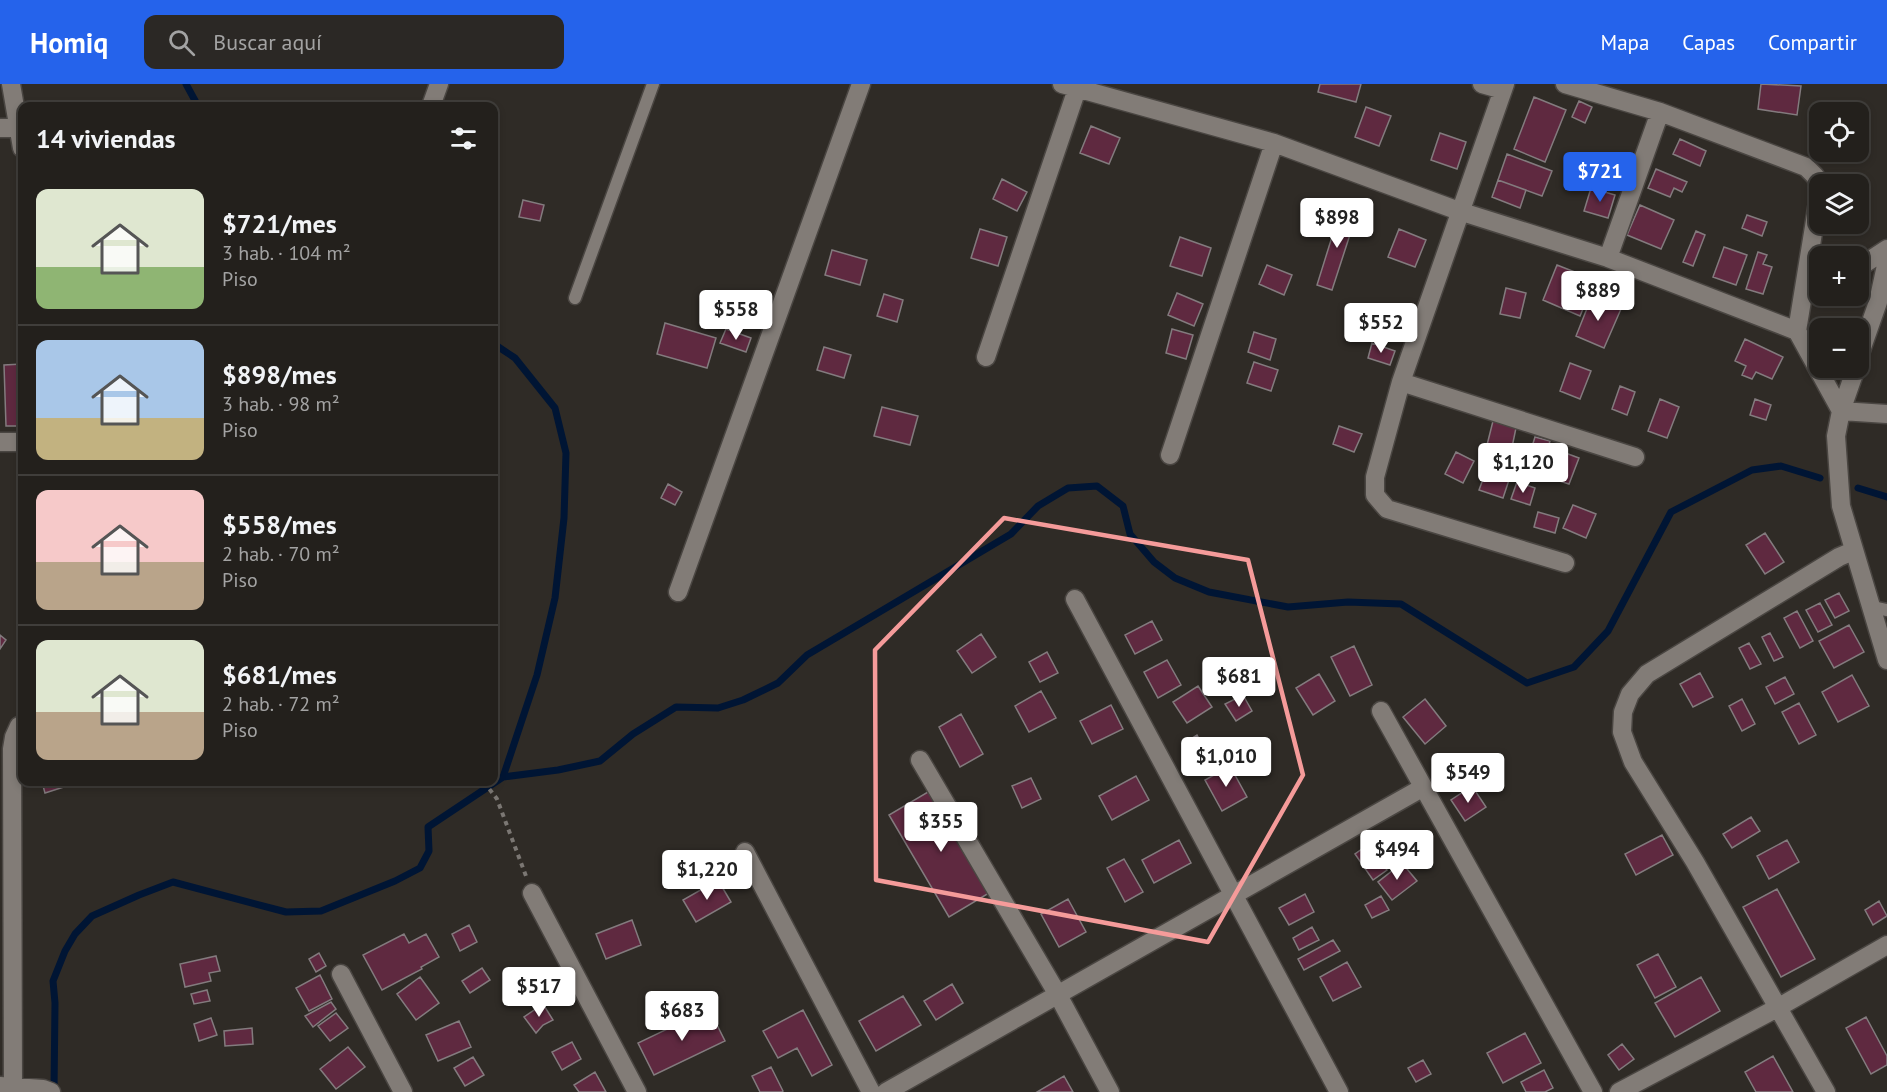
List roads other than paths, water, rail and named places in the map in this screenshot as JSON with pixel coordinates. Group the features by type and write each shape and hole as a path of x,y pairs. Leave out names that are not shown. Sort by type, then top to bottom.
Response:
{"street":[{"path":"10,84 18,116"},
{"path":"432,102 439,84"},
{"path":"678,592 861,84"},
{"path":"1482,84 1504,87 1401,382 1375,477 1375,495 1387,509 1564,563"},
{"path":"1565,84 1660,112 1806,167 1813,174"},
{"path":"987,357 1070,86 1274,143 1459,211 1608,258 1797,331"},
{"path":"1608,258 1660,112"},
{"path":"0,129 18,128"},
{"path":"1170,455 1274,143"},
{"path":"1813,234 1797,331 1841,411"},
{"path":"1869,261 1887,249"},
{"path":"1869,328 1878,302 1887,261"},
{"path":"1801,307 1809,302"},
{"path":"1853,378 1841,411 1836,436 1841,506 1853,551 1880,609 1887,660"},
{"path":"1401,382 1635,457"},
{"path":"1841,411 1887,414"},
{"path":"0,442 18,442"},
{"path":"1826,1092 1695,862 1633,762 1622,732 1623,712 1630,694 1647,674 1839,557 1853,551"},
{"path":"1075,599 1339,1092"},
{"path":"1381,711 1593,1092"},
{"path":"18,730 12,749 7,1086 47,1090"},
{"path":"920,760 1058,995 1110,1092"},
{"path":"886,1092 1422,788"},
{"path":"745,852 871,1092"},
{"path":"532,893 637,1092"},
{"path":"1620,1092 1779,1007 1887,945"},
{"path":"341,974 403,1092"}],"lane":[{"path":"574,298 654,84"}],"waterway":[{"path":"186,84 196,102"},
{"path":"498,347 515,358 555,408 566,453 564,518 555,598 537,675 503,777"},
{"path":"498,780 503,777 558,770 600,761 633,734 676,707 718,708 743,700 778,683 807,655 1011,534 1038,506 1068,488 1097,486 1123,506 1130,534 1154,562 1175,578 1209,592 1288,607 1348,602 1401,604 1527,683 1574,667 1608,631 1671,512 1752,470 1781,466 1820,478"},
{"path":"1858,488 1887,497"},
{"path":"54,1091 53,981 65,951 75,934 92,916 173,882 286,912 321,911 395,881 420,868 429,851 428,827 490,786"}]}
